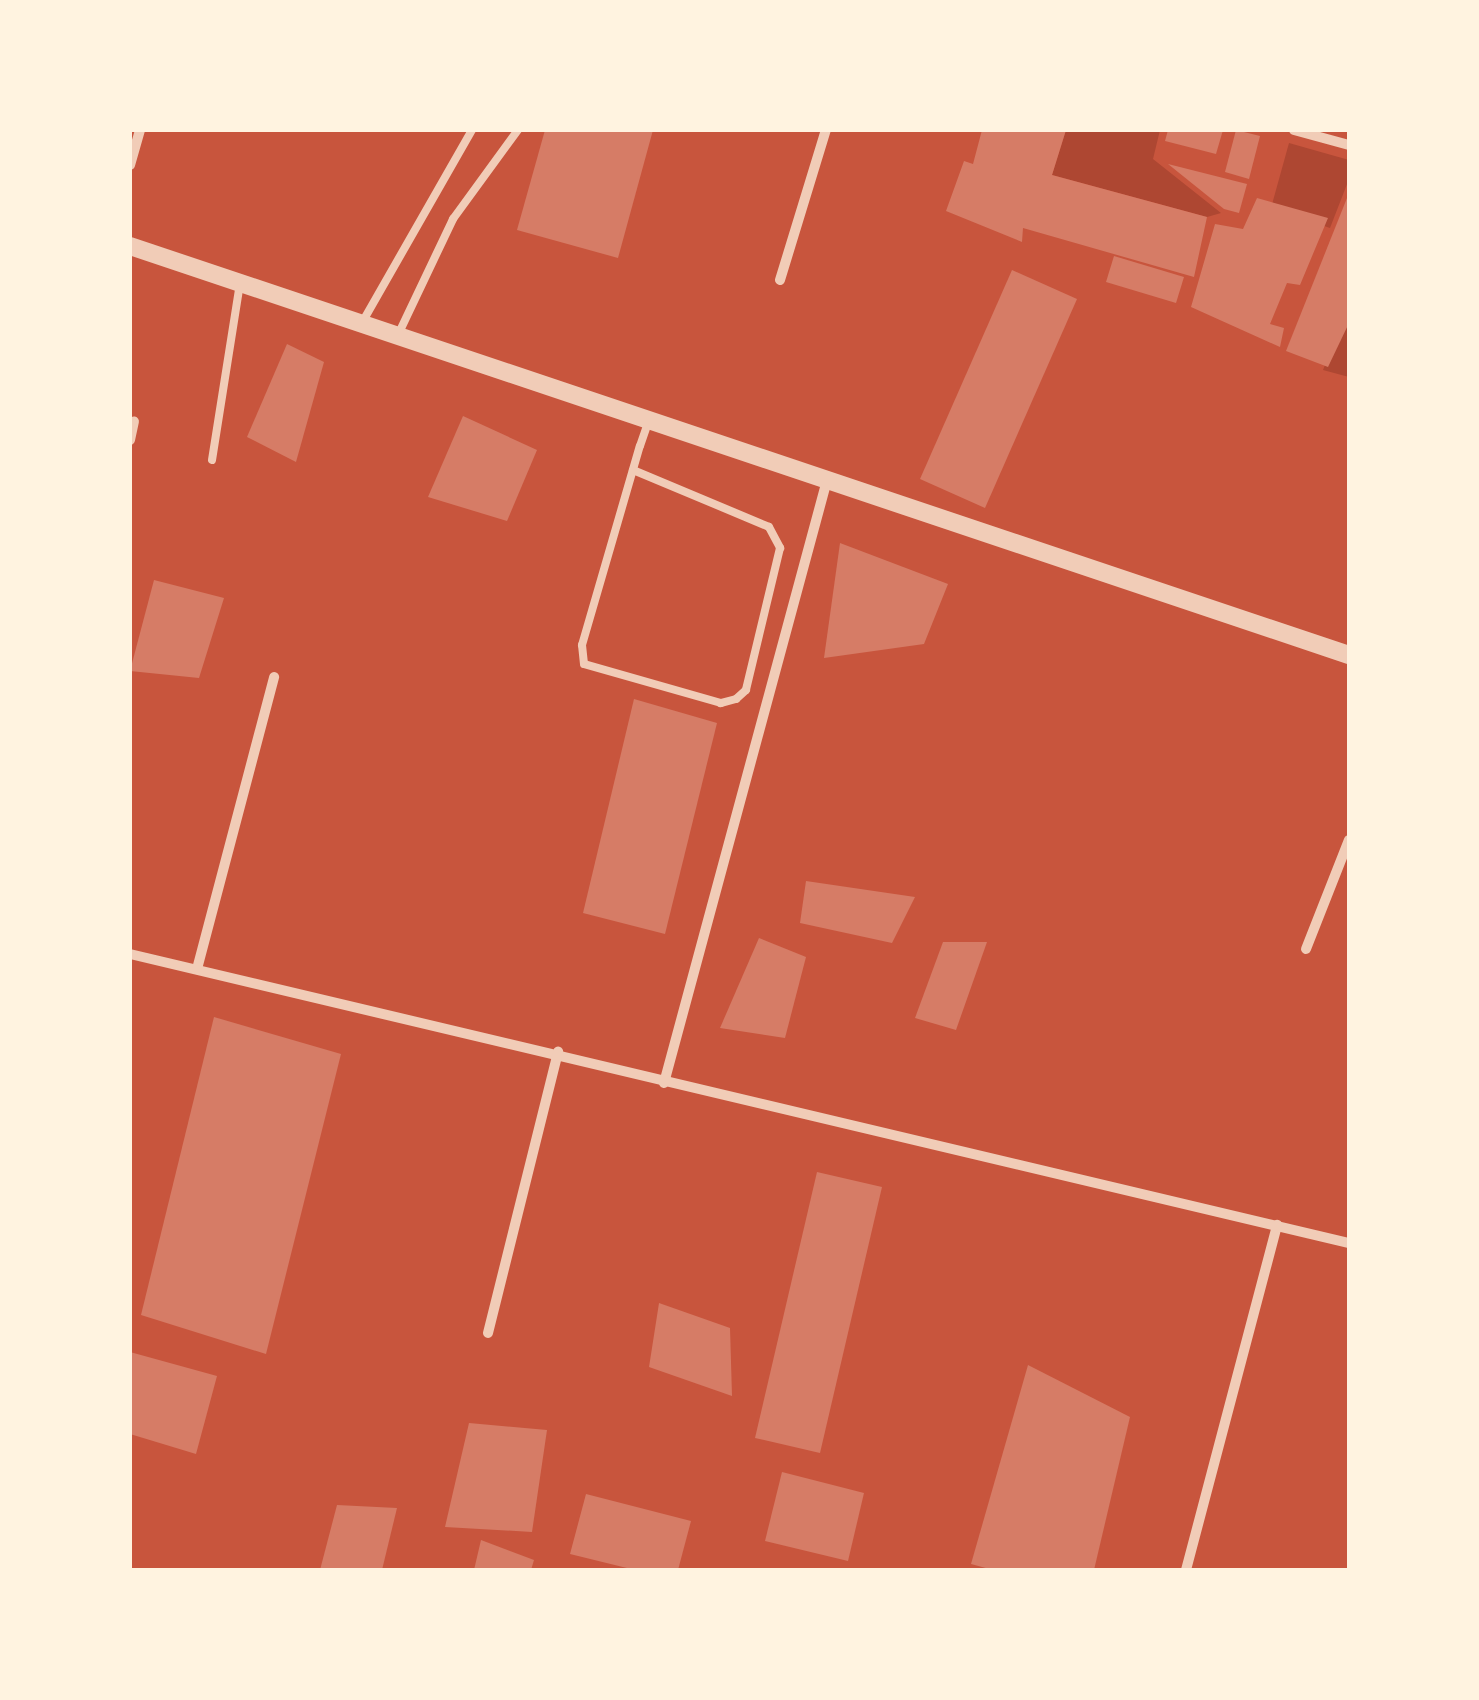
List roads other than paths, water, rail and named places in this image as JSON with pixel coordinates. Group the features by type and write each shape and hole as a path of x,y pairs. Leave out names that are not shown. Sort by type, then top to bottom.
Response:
{"street":[{"path":"130,165 140,130"},
{"path":"780,280 826,130"},
{"path":"1294,130 1349,145"},
{"path":"130,246 826,484 1349,655"},
{"path":"130,440 134,420"},
{"path":"664,1083 826,484"},
{"path":"197,969 274,677"},
{"path":"1306,949 1349,840"},
{"path":"130,954 558,1052 664,1083 1349,1243"},
{"path":"488,1333 558,1052"},
{"path":"1186,1570 1277,1225"}],"lane":[{"path":"361,324 472,130"},
{"path":"397,337 453,219 518,130"},
{"path":"212,460 240,283"},
{"path":"633,470 769,528 780,548 746,690 736,699 721,703 584,664 582,645 633,470 648,423"}]}
